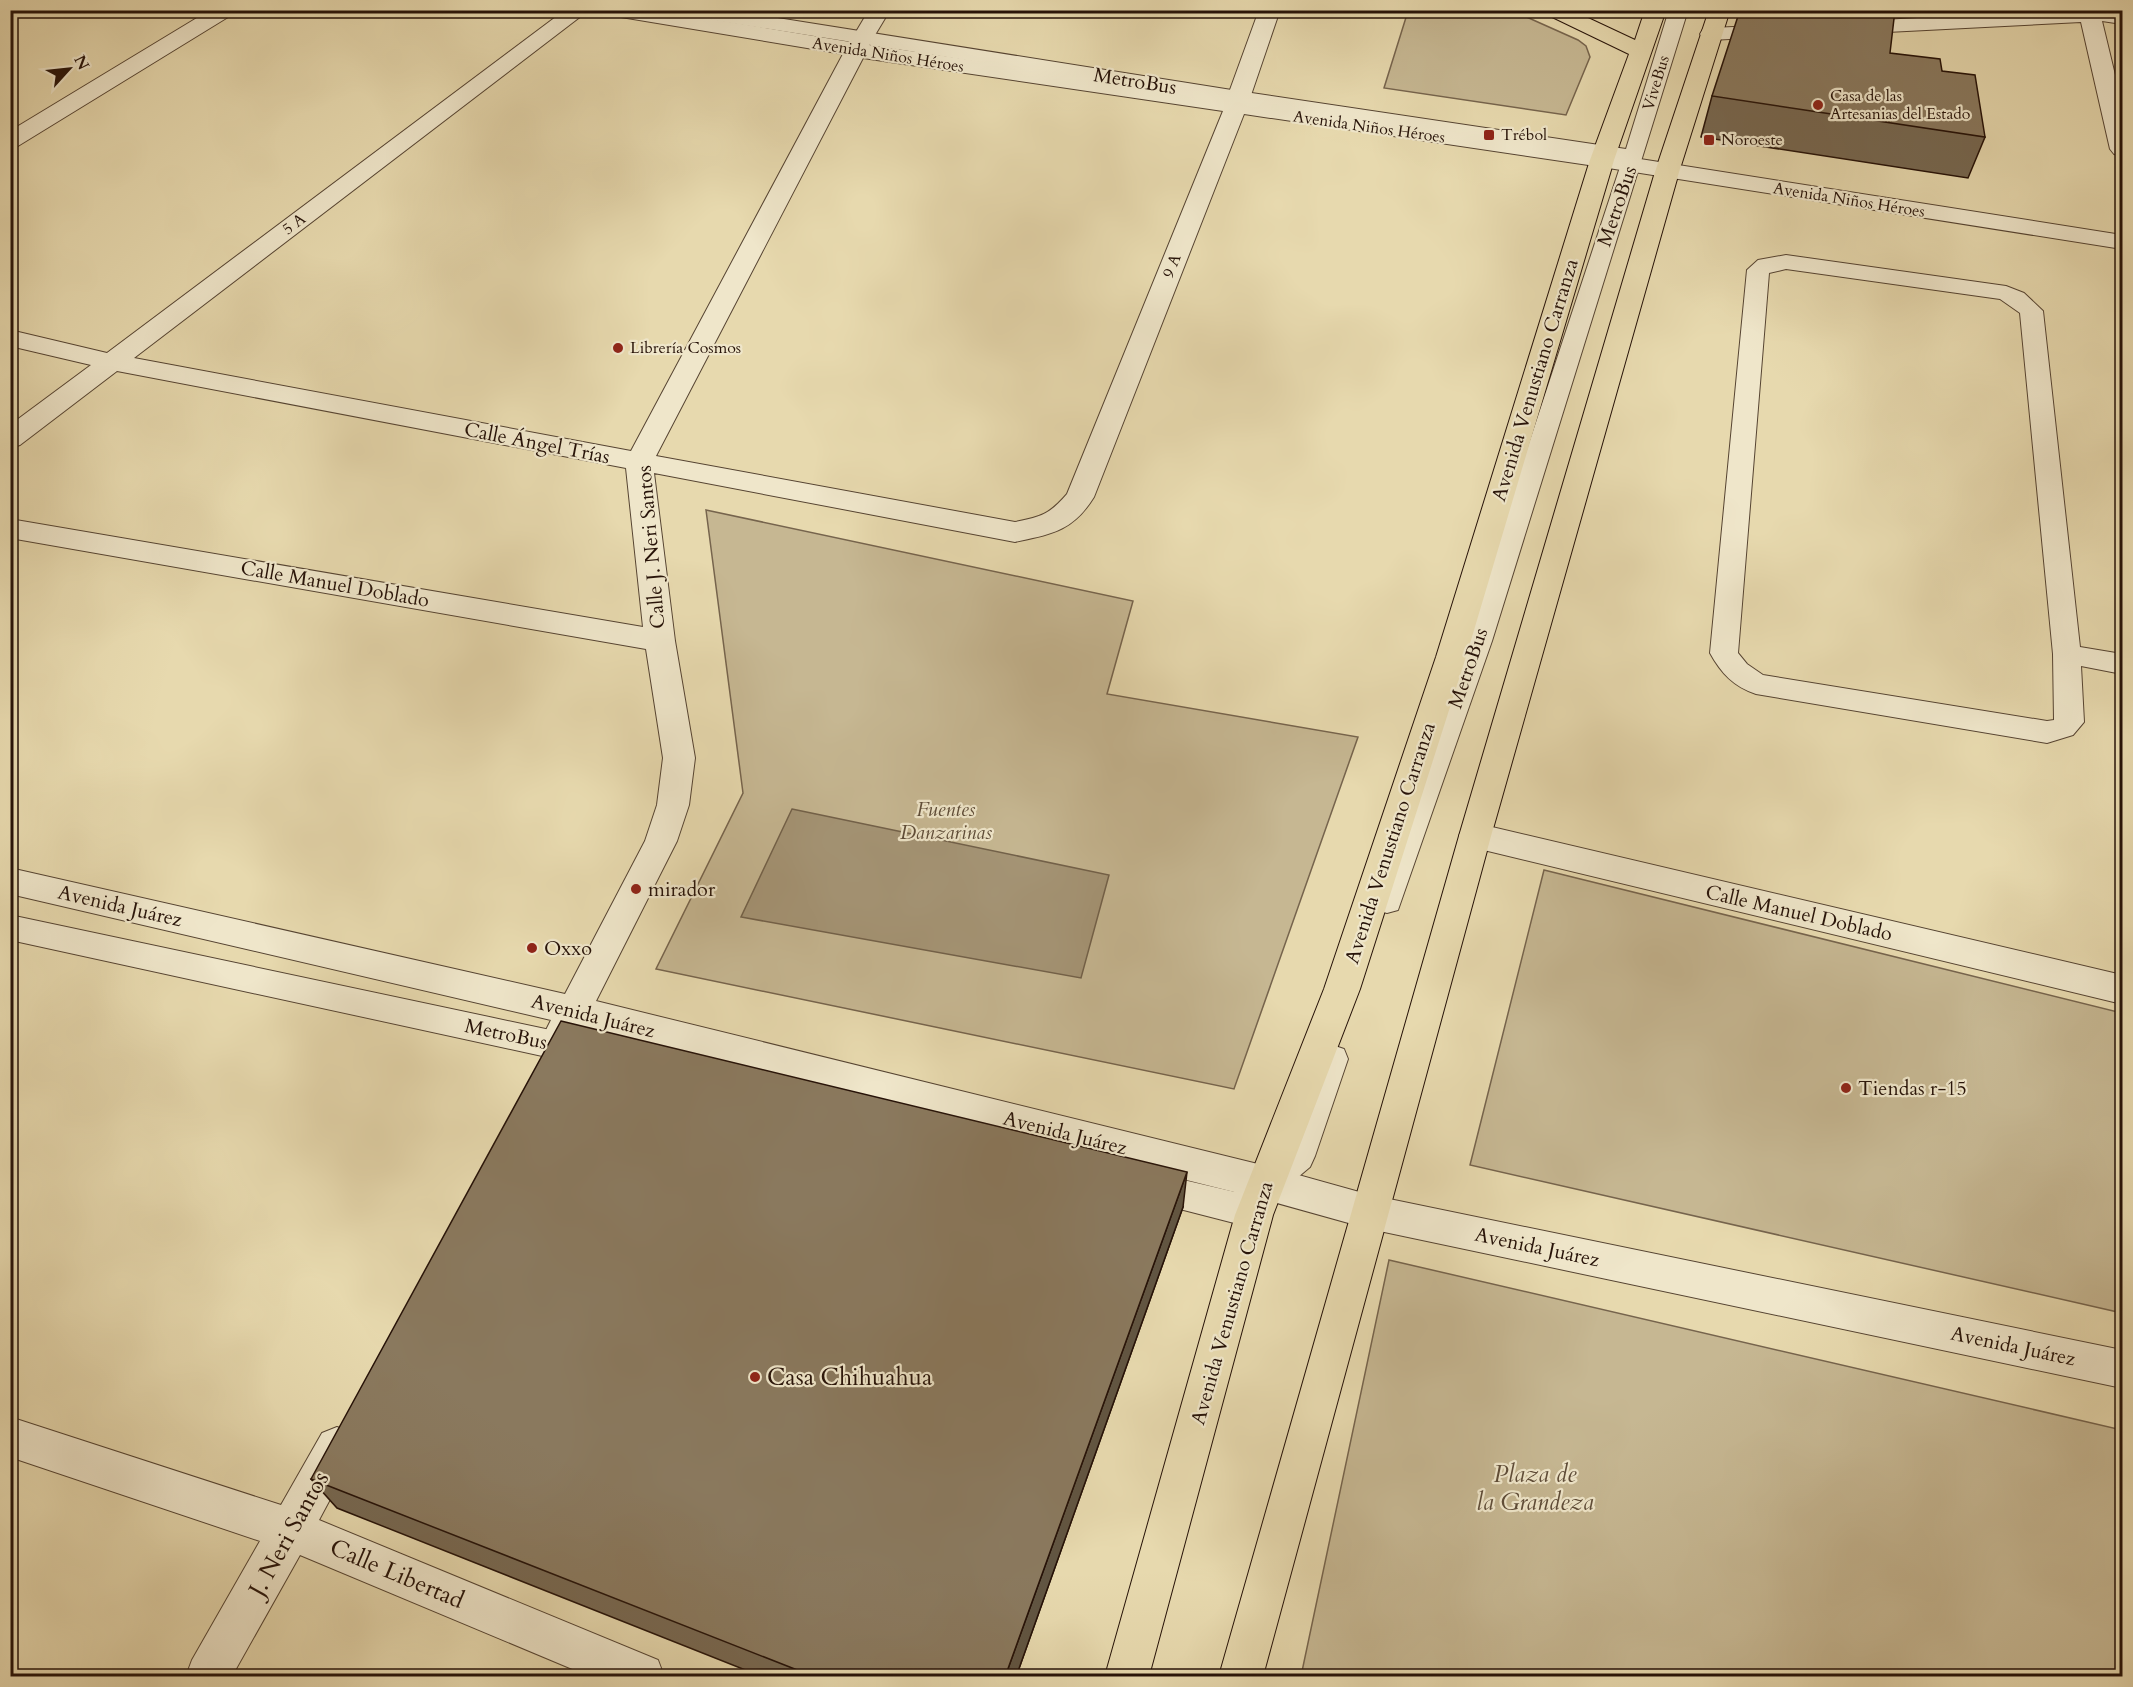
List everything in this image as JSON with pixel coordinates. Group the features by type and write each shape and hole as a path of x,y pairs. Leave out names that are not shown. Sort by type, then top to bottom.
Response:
{"main road":[{"path":"1553,10 1641,51"},
{"name":"Avenida Venustiano Carranza","path":"1127,1677 1251,1227 1353,956 1618,158 1641,51 1656,10"},
{"path":"1241,1677 1475,836 1667,172 1715,22"}],"street":[{"path":"10,141 226,10"},
{"name":"5 A","path":"10,439 579,10"},
{"name":"Avenida Niños Héroes","path":"615,10 859,44 1236,103 1618,158 1667,172 2122,243"},
{"name":"Calle J. Neri Santos","path":"576,1011 661,841 673,805 679,758 660,641 639,462 859,44 880,10"},
{"name":"9 A","path":"1064,516 1080,497 1236,103 1270,10"},
{"path":"1827,29 2082,12 2122,18"},
{"path":"2082,12 2122,149"},
{"path":"1715,22 1804,30"},
{"name":"Calle Ángel Trías","path":"10,338 110,362 1015,532 1043,526 1064,516"},
{"name":"Calle Manuel Doblado","path":"10,528 660,641"},
{"name":"Calle Manuel Doblado","path":"1475,836 2122,990"},
{"name":"Avenida Juárez","path":"10,881 576,1011 1266,1183 1370,1212 2122,1369"},
{"path":"547,1060 576,1011"},
{"name":"J. Neri Santos","path":"208,1677 354,1416"},
{"name":"Calle Libertad","path":"10,1437 292,1530 642,1677"}],"lane":[{"path":"687,10 859,44"},
{"name":"ViveBus","path":"1618,158 1679,10"},
{"path":"1785,262 2006,293 2031,311 2067,654 2070,722 2063,728 2047,732 1756,684 1740,675 1730,665 1724,653 1758,270 1766,265 1785,262"},
{"path":"2067,654 2122,664"},
{"name":"MetroBus","path":"10,927 547,1060 614,1058"},
{"path":"1114,1179 1242,1209 1266,1183"}],"green space":[{"path":"1408,11 1513,11 1578,40 1586,46 1590,57 1566,115 1384,88"},
{"name":"Fuentes Danzarinas","path":"706,510 1133,601 1107,694 1358,737 1234,1089 656,969 743,793"},
{"path":"1544,870 2122,1013 2122,1313 1470,1165"},
{"name":"Plaza de la Grandeza","path":"1389,1260 2122,1430 2122,1676 1301,1676"}],"shaded area":[{"name":"Fuentes Danzarinas","path":"792,809 1109,875 1081,978 741,917"}],"building":[{"path":"1740,10 1895,10 1890,53 1940,59 1942,71 1975,75 1985,137 1712,96"},
{"path":"561,1021 1187,1172 1005,1677 815,1677 311,1479"}],"place":[{"name":"Casa de las Artesanias del Estado","path":"1818,105"},
{"name":"Trébol","path":"1489,135"},
{"name":"Noroeste","path":"1709,140"},
{"name":"Librería Cosmos","path":"618,348"},
{"name":"mirador","path":"636,889"},
{"name":"Oxxo","path":"532,948"},
{"name":"Tiendas r-15","path":"1846,1088"},
{"name":"Casa Chihuahua","path":"755,1377"}]}
